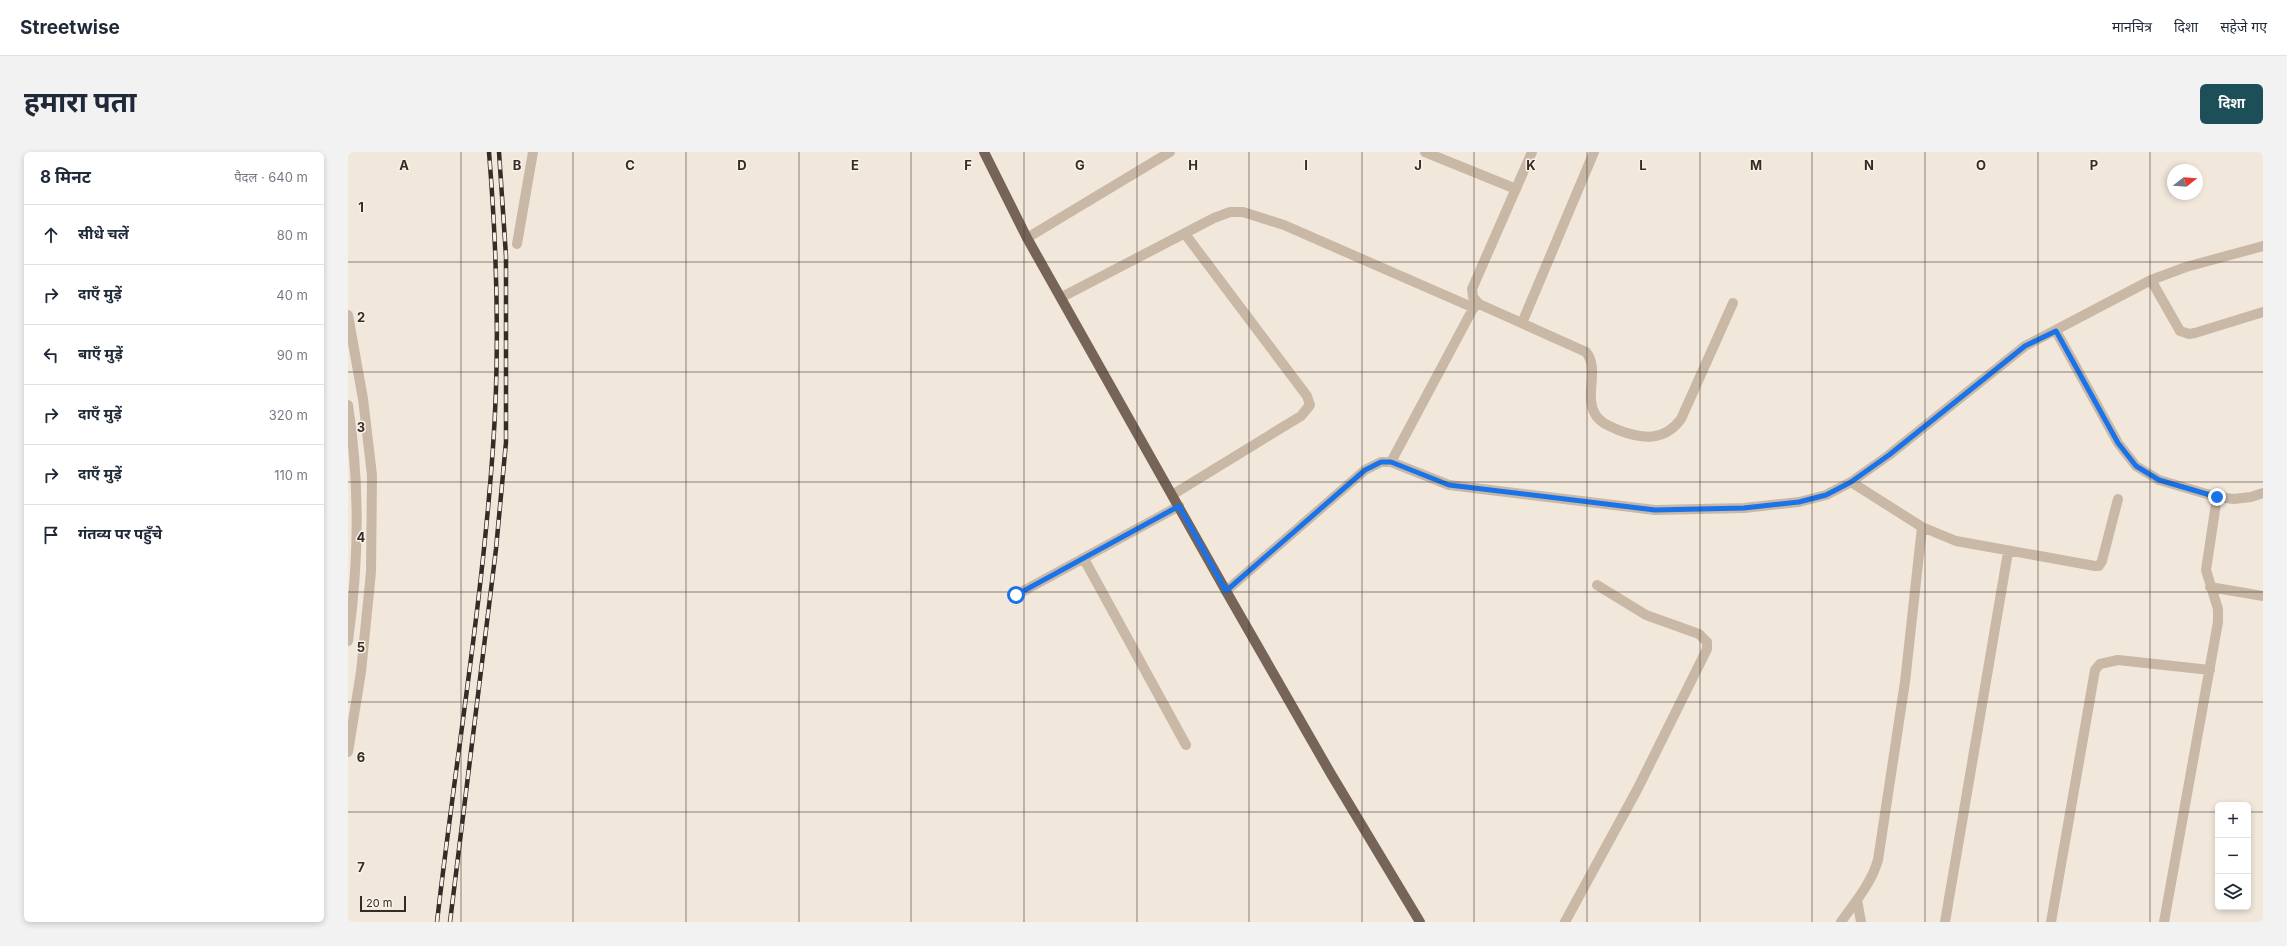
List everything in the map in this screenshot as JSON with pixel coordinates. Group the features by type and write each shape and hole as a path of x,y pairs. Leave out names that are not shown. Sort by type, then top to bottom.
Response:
{"main road":[{"path":"984,152 1027,238 1062,297 1226,591 1331,774 1420,922"}],"street":[{"path":"517,244 533,152"},
{"path":"1027,238 1170,152"},
{"path":"1425,152 1516,189"},
{"path":"1391,462 1475,305 1472,289 1532,152"},
{"path":"1522,323 1594,152"},
{"path":"1062,297 1224,214 1243,212 1284,225 1475,305 1522,323 1586,352 1592,364 1592,407 1601,421 1634,436 1653,438 1670,431 1682,419 1733,303"},
{"path":"1172,495 1301,416 1310,405 1308,396 1185,234"},
{"path":"1226,591 1365,470 1381,462 1391,462 1449,485 1655,510 1744,508 1799,502 1826,495 1851,482 1889,455 2025,346 2151,280 2186,267 2263,246"},
{"path":"2151,280 2180,331 2184,333 2195,333 2263,312"},
{"path":"348,315 363,399 372,475 371,572 361,672 348,752"},
{"path":"2056,331 2118,443 2136,466 2159,480 2217,497 2234,499 2251,497 2263,493"},
{"path":"348,405 353,434 357,530 353,602 348,641"},
{"path":"1851,482 1922,527 1956,541 2008,552 2099,566 2102,561 2118,499"},
{"path":"2164,922 2210,670 2218,615 2206,570 2217,497"},
{"path":"1016,595 1179,506"},
{"path":"1841,922 1874,874 1887,812 1905,682 1922,527"},
{"path":"1945,922 2008,552"},
{"path":"1084,559 1186,745"},
{"path":"1565,922 1638,788 1707,649 1707,642 1699,634 1646,615 1597,585"},
{"path":"2210,587 2263,596"},
{"path":"2051,922 2095,670 2100,664 2118,660 2210,670"},
{"path":"1857,900 1861,922"}],"railway":[{"path":"437,922 475,626 493,447 497,300 489,152"},
{"path":"450,922 496,549 506,442 506,256 499,152"}],"route":[{"path":"1016,595 1179,506 1226,591 1365,470 1381,462 1391,462 1407,467 1434,481 1449,485 1655,510 1744,508 1799,502 1826,495 1851,482 1889,455 2025,346 2056,331 2118,443 2136,466 2146,474 2159,480 2217,497"}]}
